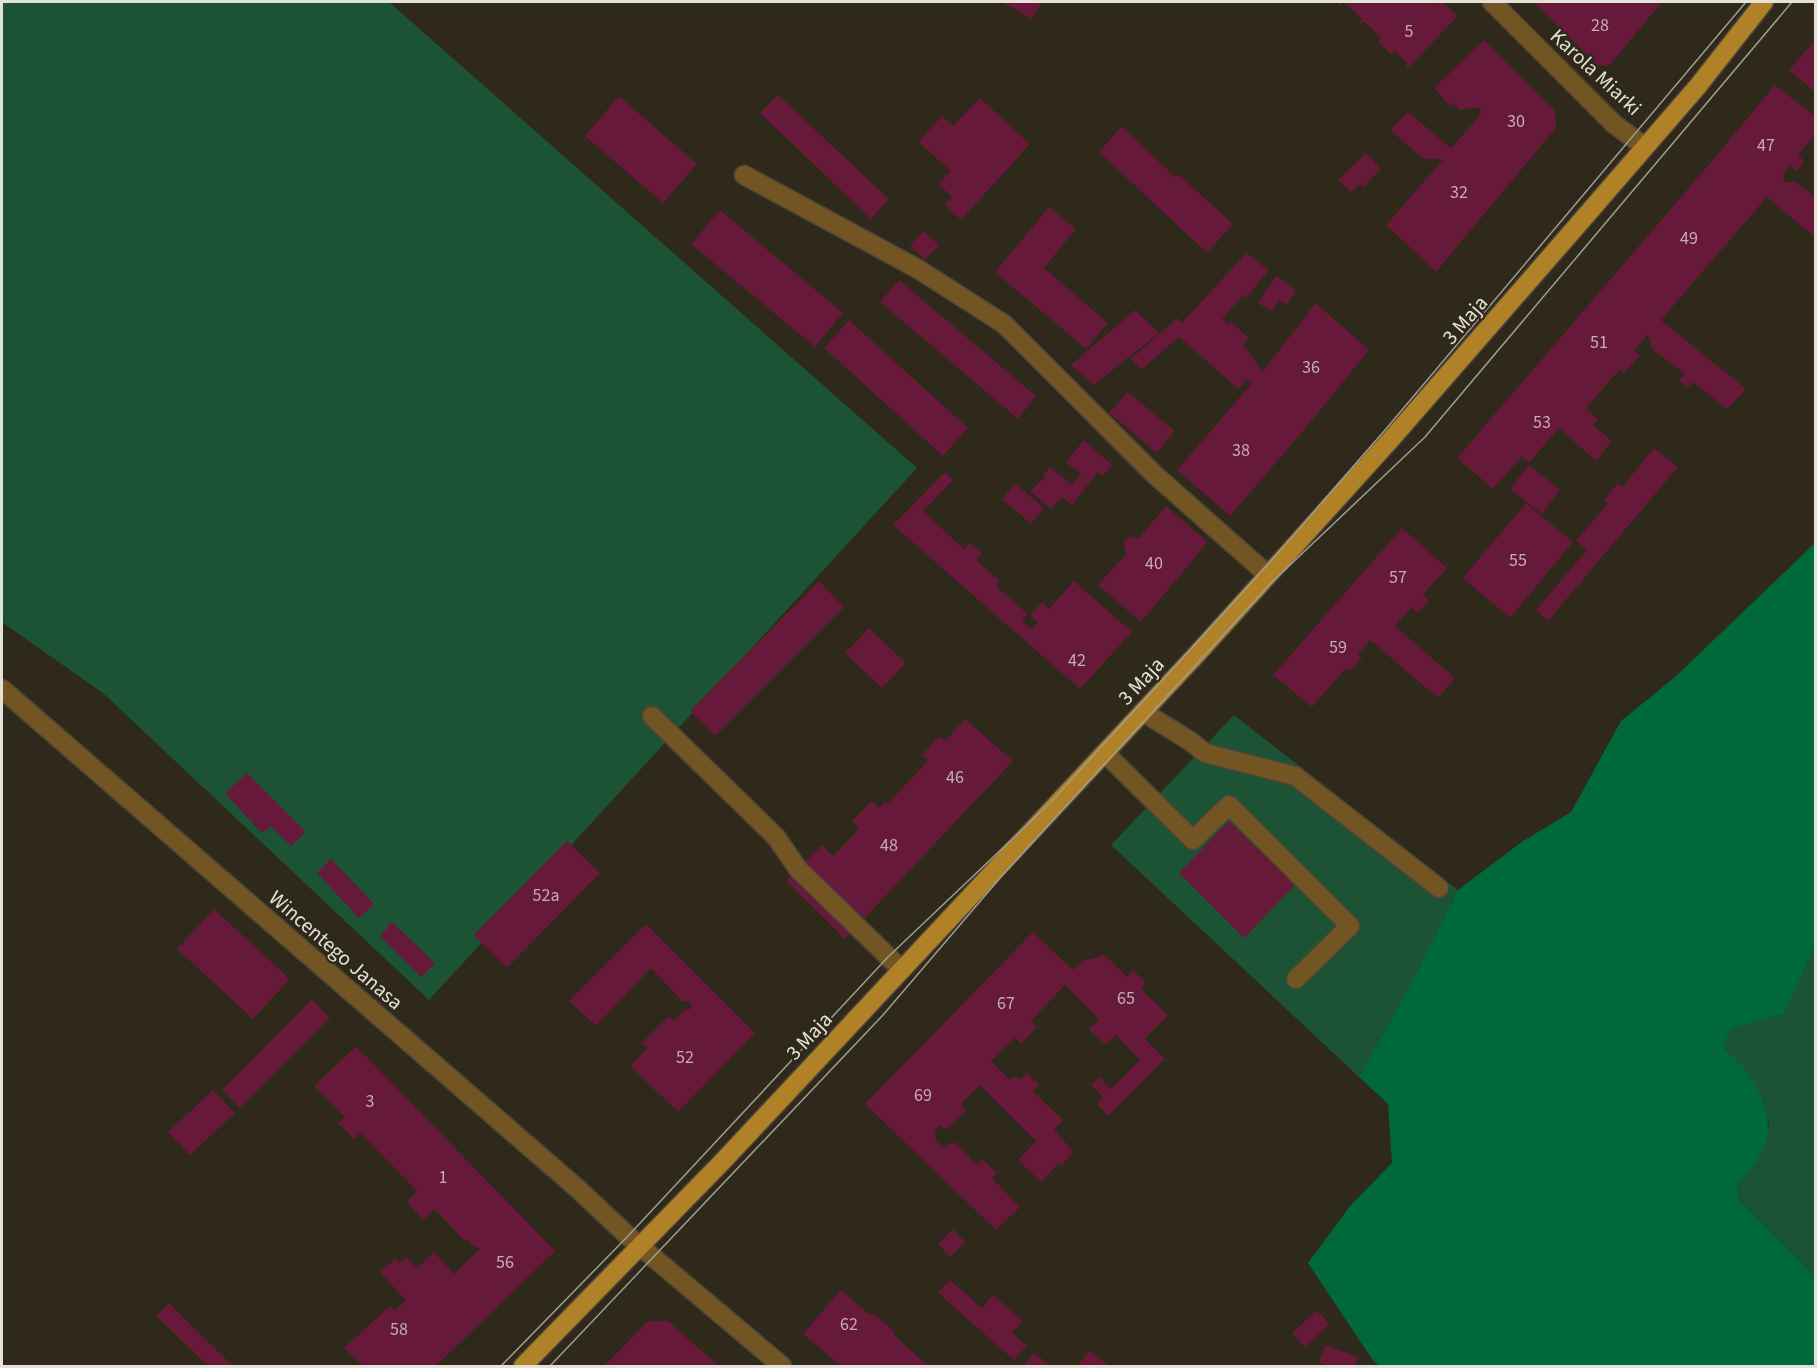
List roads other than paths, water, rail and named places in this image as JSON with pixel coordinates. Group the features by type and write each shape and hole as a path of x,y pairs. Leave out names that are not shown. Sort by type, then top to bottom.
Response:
{"main road":[{"name":"3 Maja","path":"523,1366 720,1165 1268,575 1434,390 1698,86 1764,2"}],"street":[{"name":"Karola Miarki","path":"1492,2 1614,124 1645,147"},
{"path":"744,175 918,269 1004,324 1154,474 1268,575"},
{"name":"Wincentego Janasa","path":"2,689 782,1366"},
{"path":"1143,712 1205,753 1295,776 1439,888"},
{"path":"652,716 776,837 798,869 902,970"},
{"path":"1105,753 1193,840 1229,805 1350,926 1296,979"}],"tram line":[{"path":"501,1366 628,1236 888,957 1050,803 1263,570 1385,430 1746,2"},
{"path":"550,1366 883,1015 1000,878 1269,585 1425,437 1792,2"}]}
